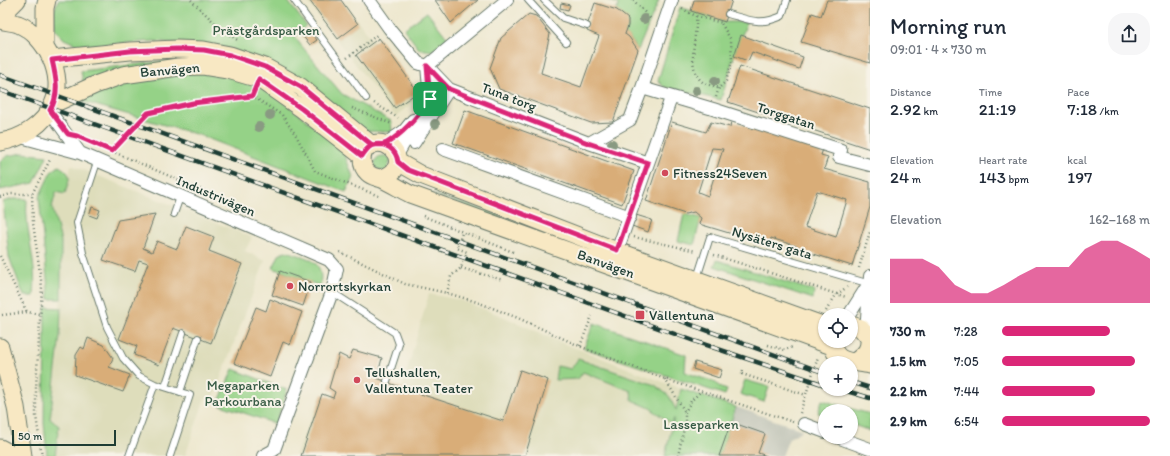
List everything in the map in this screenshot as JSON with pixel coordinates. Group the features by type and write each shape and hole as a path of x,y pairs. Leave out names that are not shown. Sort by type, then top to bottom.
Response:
{"street":[{"path":"0,17 17,0"},
{"path":"8,142 31,130 51,107 56,93 56,77 49,53 45,8 47,0"},
{"name":"Tuna torg","path":"369,0 389,28 418,63 427,66 449,89 588,143 648,163"},
{"path":"381,178 395,170 383,152 424,108 430,99 427,66 507,0"},
{"path":"588,143 630,120 672,0"},
{"path":"0,20 19,24 33,35 49,53"},
{"name":"Banvägen","path":"49,53 177,49 204,50 230,55 265,67 301,87 383,152"},
{"name":"Banvägen","path":"51,107 95,85 123,75 178,67 209,67 228,70 259,79 302,109 383,152 421,176 818,323"},
{"path":"617,250 648,163 677,99 642,88"},
{"path":"414,143 449,89"},
{"name":"Torggatan","path":"677,99 841,150 839,157 870,165"},
{"name":"Industrivägen","path":"51,107 80,153"},
{"name":"Industrivägen","path":"8,142 57,147 80,153 97,162 329,260 337,269 332,292"},
{"path":"443,149 630,217"},
{"name":"Banvägen","path":"383,152 363,164 367,172 410,194 818,339"},
{"path":"853,308 869,281"},
{"path":"864,334 869,281"},
{"path":"263,456 274,450 332,292"},
{"name":"Banvägen","path":"835,348 839,358 847,362 863,363 870,344 864,334"},
{"path":"0,347 16,407 23,456"},
{"path":"804,424 818,429"},
{"path":"856,444 870,449"},
{"path":"0,448 15,456"}],"lane":[{"path":"294,0 366,98"},
{"path":"528,0 566,42"},
{"path":"544,0 563,18 587,26"},
{"path":"728,14 754,22 768,23 782,16 787,0"},
{"path":"97,162 77,223 83,253 107,327 123,358 139,376 155,384 190,395 170,456"},
{"path":"174,214 180,197"},
{"name":"Nysäters gata","path":"697,278 710,236 869,281"},
{"path":"332,292 395,333 399,344 387,382"},
{"path":"165,387 183,332"},
{"path":"180,392 198,338"},
{"path":"129,456 155,384"}],"path":[{"path":"633,0 662,30"},
{"path":"696,16 697,26 692,60 703,83 719,88 726,81 732,62 731,40 721,23"},
{"path":"340,63 377,35"},
{"path":"252,96 259,79"},
{"path":"68,134 77,136 112,151 148,113 193,103 252,96 282,116 297,137 315,171 386,198"},
{"path":"366,98 402,120"},
{"path":"42,456 36,416 36,387 42,287 33,223 32,194 57,147"},
{"path":"0,197 11,194 32,194"},
{"path":"421,214 463,233 513,252"},
{"path":"857,274 870,232"},
{"path":"463,233 457,248 467,252 461,268 451,276 446,293 518,318 580,346 700,392 804,424"},
{"path":"623,234 705,253 836,295"},
{"path":"0,256 27,312"},
{"path":"461,268 503,280"},
{"path":"2,315 27,312 40,314"},
{"path":"580,346 592,316"},
{"path":"768,345 785,350 796,345"},
{"path":"743,370 742,374 806,395"},
{"path":"665,378 686,412"},
{"path":"678,456 686,412 691,401 700,392"}],"shaded area":[{"path":"306,0 342,0 417,98 396,117"},
{"path":"71,165 252,237 245,251 265,261 212,401 205,398 185,456 55,456 59,426 50,419 60,335 61,241 52,207 56,192 65,194"},
{"path":"429,294 460,300 502,316 560,342 681,389 665,456 295,456 322,394 333,398 335,392 402,388"},
{"path":"736,407 803,430 789,438 782,456 719,456"}],"green space":[{"name":"Prästgårdsparken","path":"58,0 287,0 306,25 295,37 300,44 342,94 391,121 392,132 363,131 231,49 154,41 78,45 64,39 55,29 54,11"},
{"path":"608,0 659,0 638,50 629,37 625,34 628,26 627,19 617,10 618,4"},
{"path":"680,7 725,22 747,22 734,56 721,100 664,87 658,81"},
{"path":"427,12 448,39 432,51 419,49 404,29"},
{"path":"181,59 222,64 83,81 81,71"},
{"path":"207,70 246,80 279,98 343,150 353,177 346,192 199,135 81,101 107,86"},
{"path":"23,153 47,156 34,183 0,190 0,162 7,156"},
{"path":"381,156 386,156 391,159 386,173 375,168 375,160"},
{"path":"59,166 69,175 69,181 65,194 56,192 52,207 61,241 61,299 49,299 39,197 51,172"},
{"path":"420,190 478,208 586,249"},
{"path":"13,199 27,199 27,223 35,284 34,296 24,296 9,257 3,202"},
{"path":"684,214 701,218 694,245 678,241"},
{"path":"285,251 307,258 317,265 320,270 321,277 320,286 273,268 279,255"},
{"path":"717,260 814,291 813,299 714,266"},
{"path":"45,307 61,308 60,335 50,419 59,426 55,456 47,456 44,423"},
{"path":"594,323 686,355 685,372 716,383 721,388 727,390 725,395 584,348"},
{"name":"Lasseparken","path":"578,359 655,385 669,396 676,410 681,389 736,407 719,456 665,456 674,418 672,424 650,408 632,400 631,391 583,372 578,379 555,380 557,366 571,369"},
{"name":"Megaparken Parkourbana","path":"233,369 287,390 276,424 218,404"},
{"path":"745,380 769,387 764,402 740,394"},
{"path":"822,400 836,404 821,404"},
{"path":"858,410 870,414 870,431 858,427"}],"building":[{"path":"309,0 341,0 358,24 338,39"},
{"path":"435,0 478,0 451,23"},
{"path":"694,0 732,0 725,22 691,11"},
{"path":"827,0 870,0 870,63 801,42 812,13 821,16"},
{"path":"561,3 570,5 568,10 560,8"},
{"path":"595,3 617,10 628,19 628,26 625,34 629,37 638,50 613,122 591,123 499,89 490,68 501,38 529,14 536,16 550,34 541,73 581,87 599,36 587,31 587,26"},
{"path":"308,29 317,40 310,45 301,34"},
{"path":"741,35 803,57 799,69 752,52 748,61 734,56"},
{"path":"379,38 418,92 395,108 356,55"},
{"path":"740,66 870,109 870,149 728,102"},
{"path":"465,110 634,171 622,204 453,143"},
{"path":"731,121 823,149 821,155 828,157 824,169 870,182 870,207 852,266 798,249 799,247 771,238 769,245 699,224 701,218 694,212 685,214 646,201 672,122 706,132 711,122 730,127","holes":["712,148 723,149 708,196 698,192","817,191 847,200 836,237 805,227"]},
{"path":"92,207 100,210 97,218 89,215"},
{"path":"155,214 143,248 152,252 157,241 177,249 186,226 214,237 209,251 242,264 211,343 173,328 159,365 134,355 137,346 119,339 148,263 139,260 135,271 103,260 118,220"},
{"path":"636,215 652,220 648,232 632,226"},
{"path":"280,271 311,282 303,306 272,295"},
{"path":"270,299 302,312 290,345 283,342 270,377 234,363 256,307 266,311"},
{"path":"88,338 104,345 113,358 109,367 130,375 123,392 75,375 76,355 81,347 84,349"},
{"path":"353,350 382,358 377,378 402,388 503,421 520,370 548,380 525,456 301,456 322,394 333,398 335,392 329,388 339,354 349,359"},
{"path":"695,362 722,370 719,378 693,369"},
{"path":"731,422 765,434 758,453 767,456 719,456"}],"railway":[{"path":"0,75 818,370"},
{"path":"0,90 697,342 818,383"},
{"path":"858,384 870,388"},
{"path":"858,394 870,398"}],"place":[{"name":"Fitness24Seven","path":"665,173"},
{"name":"Norrortskyrkan","path":"290,286"},
{"name":"Vallentuna","path":"640,315"},
{"name":"Tellushallen, Vallentuna Teater","path":"357,380"}],"route":[{"path":"430,99 404,131 385,144 372,145 367,148 362,156 302,109 259,79 252,96 193,103 148,113 112,151 77,136 68,134 58,123 50,110 56,93 56,77 52,60 130,51 177,49 204,50 230,55 265,67 301,87 372,145 378,144 385,144 392,148 397,155 398,162 408,170 617,250 648,163 588,143 464,96 449,89 427,66 430,99"}]}
